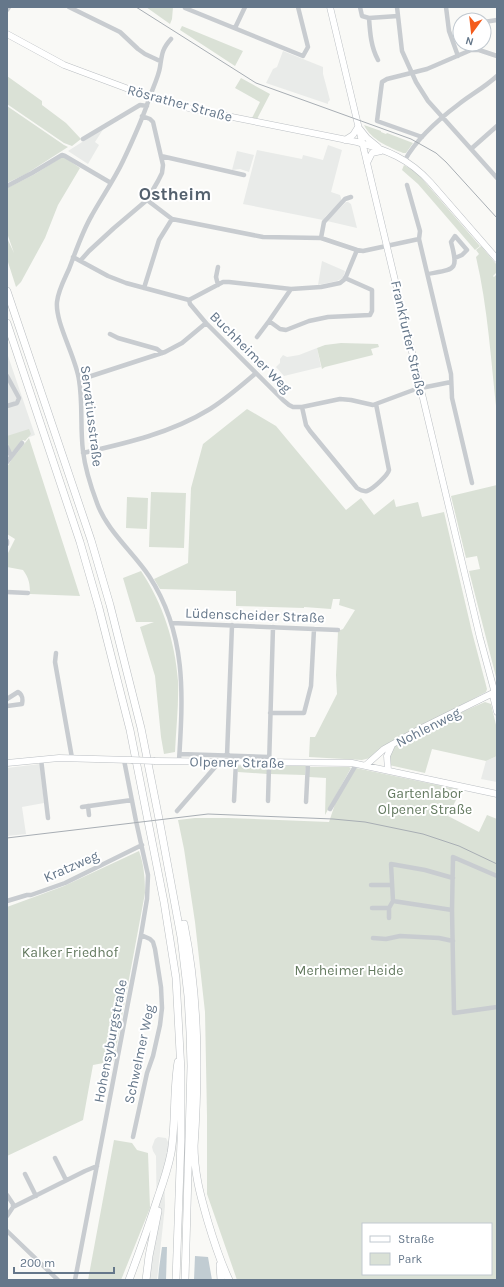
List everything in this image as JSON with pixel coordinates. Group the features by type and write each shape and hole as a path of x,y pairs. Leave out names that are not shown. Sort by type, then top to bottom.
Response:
{"highway":[{"path":"7,292 77,498 106,591 141,728 160,824 184,958 190,1032 185,1280"},
{"path":"7,323 80,542 100,608 142,785 171,942 176,978 181,1071 181,1140 176,1280"},
{"path":"160,824 166,835 189,950 194,993 197,1071 194,1147"},
{"path":"129,1280 167,1170 171,1154 175,1117 176,1074 180,1048"},
{"path":"190,1085 194,1117 195,1168 202,1200 217,1251 229,1280"},
{"path":"146,1280 153,1232 172,1164 176,1124 175,1117"},
{"path":"217,1251 221,1280"}],"main road":[{"name":"Frankfurter Straße","path":"330,7 488,669 495,692 497,712"},
{"name":"Rösrather Straße","path":"7,34 64,65 150,97 192,109 345,140 383,150"},
{"path":"345,140 353,136 358,127 368,138 383,150 405,160 419,170 497,260"},
{"path":"368,163 372,153 383,150"},
{"name":"Nohlenweg","path":"366,765 384,749 418,730 495,692"},
{"path":"481,699 496,702"},
{"path":"388,770 388,756 392,745"},
{"name":"Olpener Straße","path":"7,763 41,759 72,758 216,762 269,759 308,763 357,763 477,791 497,794"},
{"name":"Olpener Straße","path":"464,787 497,791"}],"street":[{"path":"69,7 120,32 138,49 160,61"},
{"path":"235,28 245,7"},
{"path":"184,9 303,56 308,47 298,7"},
{"path":"360,7 362,16 369,18 398,16"},
{"path":"397,7 402,51 411,73 428,101 497,178"},
{"path":"446,7 449,31 458,56"},
{"path":"369,18 374,52 378,60"},
{"name":"Servatiusstraße","path":"171,39 165,46 160,61 160,67 147,106 123,162 84,231 73,257 59,292 57,309 79,380 83,453 90,484 98,505 108,524 148,574 172,623 181,674 179,761"},
{"path":"422,137 377,121 382,82 387,79 438,65 471,50 497,56"},
{"path":"405,160 422,137 443,117 457,105 486,86 497,76"},
{"path":"84,139 140,105 147,106"},
{"path":"81,260 114,228 148,200 162,173 163,165 152,122 150,119 142,116"},
{"path":"471,149 497,126"},
{"path":"7,186 62,155 111,183"},
{"path":"161,156 244,175"},
{"path":"407,184 420,229 419,239 451,374 452,398 472,483"},
{"path":"321,238 324,222 346,199 351,197"},
{"path":"148,200 172,219 263,237 321,238 357,250 369,250 419,239"},
{"path":"144,288 159,240 172,219"},
{"path":"428,274 450,270 454,266 455,258 451,242 455,236 467,250 462,255 455,258"},
{"path":"73,257 108,276 144,288 189,300 218,285 229,282 291,289 314,288 340,283 345,278 357,250"},
{"path":"218,268 216,277 218,285"},
{"path":"269,321 286,330 309,321 328,317 368,316 372,311 372,290 345,278"},
{"path":"257,338 291,289"},
{"name":"Buchheimer Weg","path":"189,300 190,304 206,323 289,405 293,407 340,399 376,404 416,389 452,382"},
{"path":"79,380 162,353 182,343 206,323"},
{"path":"110,334 118,338 157,349 162,353"},
{"path":"83,453 134,441 185,422 211,408 256,373"},
{"path":"7,376 19,398 17,402 7,406"},
{"path":"302,406 306,425 310,431 357,488 362,491 368,491 387,475 389,470 376,404"},
{"path":"7,462 22,443"},
{"path":"7,447 11,456"},
{"path":"7,592 28,593"},
{"name":"Lüdenscheider Straße","path":"172,623 338,630"},
{"path":"227,756 232,625"},
{"path":"268,801 273,627"},
{"path":"270,713 304,713 311,686 314,629"},
{"path":"56,653 55,662 72,758"},
{"path":"7,699 18,692 23,698 22,704 7,706"},
{"name":"Olpener Straße","path":"180,754 269,759"},
{"path":"41,759 48,818"},
{"name":"Hohensyburgstraße","path":"75,1280 147,899 147,868 132,800 128,760"},
{"path":"177,811 216,766 216,762"},
{"path":"234,801 236,762"},
{"path":"306,802 308,763"},
{"path":"330,809 357,763"},
{"path":"82,807 132,800"},
{"path":"88,806 89,815"},
{"name":"Kratzweg","path":"7,901 27,895 31,896 65,883 142,845"},
{"path":"497,876 453,857 452,910 454,1013 497,1007"},
{"path":"389,918 389,908 393,901 391,864 410,867 453,878"},
{"path":"372,885 392,885"},
{"path":"393,901 452,910"},
{"path":"372,908 389,908"},
{"name":"Schwelmer Weg","path":"133,1137 147,1073 153,1056 162,1008 156,949 150,939 141,935"},
{"path":"373,938 386,939 400,936 439,938 453,941"},
{"path":"55,1158 66,1180"},
{"path":"7,1216 13,1207 97,1166"},
{"path":"24,1174 36,1196"},
{"path":"7,1195 13,1204 13,1207"},
{"path":"7,1231 58,1280"}],"shaded area":[{"path":"283,51 323,67 323,74 330,100 328,104 266,83 273,69 277,67"},
{"path":"104,128 95,142 99,145 88,164 68,151"},
{"path":"328,145 342,150 331,192 340,195 341,201 323,220 243,204 257,150 302,159 303,155 323,160"},
{"path":"237,151 254,155 249,172 240,169 232,170"},
{"path":"346,202 351,204 357,228 327,221"},
{"path":"322,261 345,271 343,278 337,281 318,285"},
{"path":"317,348 321,367 284,376 276,367 280,363 280,359 283,355 287,357 299,355"},
{"path":"7,353 35,435 18,441 7,449"},
{"path":"497,756 497,782 481,779 486,761"},
{"path":"40,764 44,803 22,807 26,834 7,836 7,768"},
{"path":"158,1137 166,1138 169,1144 168,1157 164,1166 165,1206 157,1280 149,1280 157,1233 156,1156 152,1147 155,1139"},
{"path":"162,1247 167,1247 166,1280 158,1280 159,1269"},
{"path":"195,1256 208,1257 212,1280 194,1280"}],"green space":[{"path":"146,7 173,7 170,24"},
{"path":"182,26 243,51 235,66 180,30"},
{"path":"7,76 42,101 42,105 66,123 81,139 72,146 64,143 7,104"},
{"path":"241,78 270,94 257,119 252,118 260,102 235,88"},
{"path":"7,106 68,147 26,174 7,183"},
{"path":"364,125 413,143 406,153 403,153 376,139"},
{"path":"62,157 80,168 58,205 45,238 21,282 16,287 7,259 7,238 14,253 7,233 7,188 35,174"},
{"path":"404,165 416,172 480,246 475,250 418,184 402,170"},
{"path":"481,246 497,265 497,272 493,276 494,277 497,274 497,415 486,315 476,257 479,254 476,250"},
{"path":"341,343 378,344 379,347 371,349 373,355 322,369 317,348 325,345"},
{"path":"247,409 276,426 346,510 361,498 374,515 394,499 396,507 418,502 422,517 444,512 487,689 486,692 424,725 370,758 362,760 309,757 310,737 315,737 337,694 336,675 338,631 343,629 355,610 339,605 340,599 333,599 331,609 236,606 236,591 160,589 154,579 188,563 191,488 203,444"},
{"path":"29,429 31,434 11,453 7,436"},
{"path":"29,438 80,596 30,594 29,581 23,570 7,567 7,555 15,539 7,534 7,467"},
{"path":"497,485 497,681 469,571 480,569 477,556 466,558 451,496"},
{"path":"151,492 186,493 184,548 149,547"},
{"path":"127,497 148,498 147,529 126,528"},
{"path":"141,571 156,596 167,623 174,652 178,681 175,752 164,754 155,676 140,627 154,622 136,622 123,578"},
{"path":"485,702 491,704 497,729 497,756 486,761 432,749 425,773 389,765 390,754 395,746 441,721"},
{"path":"238,766 268,766 267,774 238,772"},
{"path":"270,766 306,766 305,775 270,774"},
{"path":"309,767 351,768 325,815 326,778 309,777"},
{"name":"Merheimer Heide","path":"356,768 461,790 448,816 479,832 487,815 497,819 497,1280 237,1280 207,1194 205,1012 195,922 178,820 195,818 228,818 329,822 336,801"},
{"name":"Kalker Friedhof","path":"139,851 144,872 145,893 114,1061 93,1065 83,1120 7,1156 7,907 64,886"},
{"path":"114,1140 132,1143 137,1150 148,1153 150,1208 121,1280 88,1280"}],"tram line":[{"path":"136,7 256,83 411,139 436,153 497,218"},
{"path":"7,838 208,814 333,819 365,822 423,834 459,846 497,864"}],"district":[{"name":"Ostheim","path":"175,194"}],"park label":[{"name":"Gartenlabor Olpener Straße","path":"425,802"}]}
